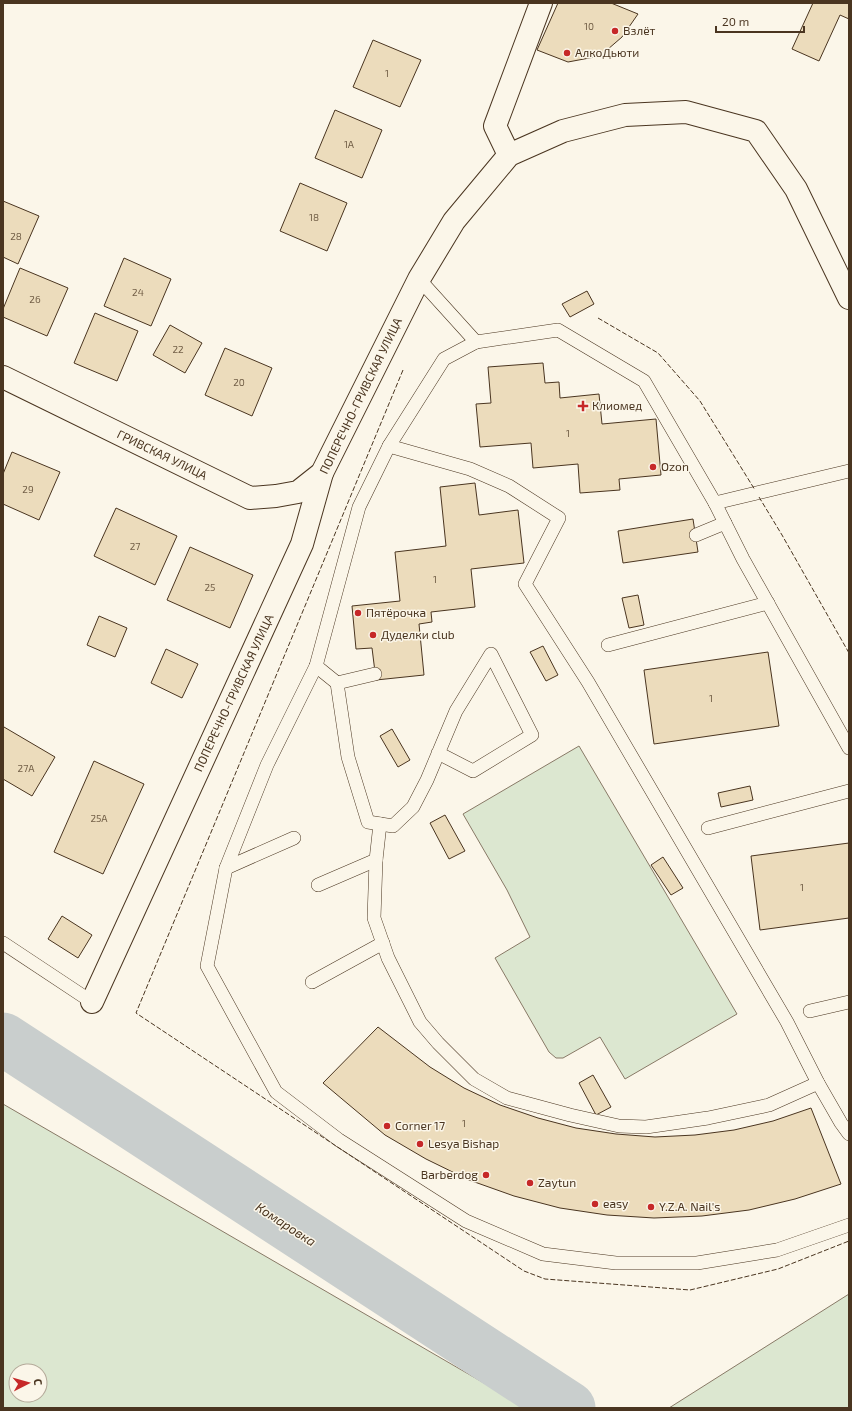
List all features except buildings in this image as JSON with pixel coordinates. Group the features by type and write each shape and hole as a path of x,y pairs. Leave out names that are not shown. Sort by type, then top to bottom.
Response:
{"street":[{"path":"541,3 495,126 509,155 563,130 625,115 686,112 756,131 796,189 848,292"},
{"name":"ПОПЕРЕЧНО-ГРИВСКАЯ УЛИЦА","path":"92,1002 302,544 322,473 419,279 454,221 509,155"},
{"name":"ГРИВСКАЯ УЛИЦА","path":"3,377 250,498 276,496 298,492 322,473"}],"lane":[{"path":"419,279 476,342"},
{"path":"849,748 768,603 715,503 644,381 558,330 476,342 444,359 389,446 358,507 316,666 267,765 226,868 207,966 276,1092 339,1140 466,1221 544,1254 616,1263 697,1263 770,1252 849,1225"},
{"path":"389,446 470,469 509,486 559,518 525,584 588,682 787,1022 818,1083 849,1134"},
{"path":"715,503 849,471"},
{"path":"696,535 725,523"},
{"path":"608,645 768,603"},
{"path":"316,666 337,683 348,757 368,822 394,826 413,807 456,711 491,654 532,735 472,772 438,754"},
{"path":"337,683 375,674"},
{"path":"708,828 849,792"},
{"path":"380,824 376,860 374,918 388,958 420,1022 438,1043 474,1079 507,1098 570,1115 619,1126 646,1127 708,1118 769,1105 818,1083"},
{"path":"226,868 294,838"},
{"path":"318,885 376,860"},
{"path":"3,943 92,1002"},
{"path":"312,982 383,943"},
{"path":"810,1011 849,1002"}],"green space":[{"path":"579,746 737,1014 625,1079 600,1037 563,1058 556,1058 549,1052 495,958 530,937 507,890 463,814"},
{"path":"3,1104 527,1408 3,1408"},
{"path":"849,1294 849,1408 669,1408"}],"waterway":[{"name":"Комаровка","path":"3,1039 569,1408"}],"fence":[{"path":"598,318 658,353 700,401 755,490"},
{"path":"403,370 136,1013 524,1271 545,1279 690,1290 778,1269 849,1241"},
{"path":"759,497 849,653"}],"place":[{"name":"Взлёт","path":"615,31"},
{"name":"АлкоДьюти","path":"567,53"},
{"name":"Клиомед","path":"583,406"},
{"name":"Ozon","path":"653,467"},
{"name":"Пятёрочка","path":"358,613"},
{"name":"Дуделки club","path":"373,635"},
{"name":"Corner 17","path":"387,1126"},
{"name":"Lesya Bishap","path":"420,1144"},
{"name":"Barberdog","path":"486,1175"},
{"name":"Zaytun","path":"530,1183"},
{"name":"easy","path":"595,1204"},
{"name":"Y.Z.A. Nail's","path":"651,1207"}]}
